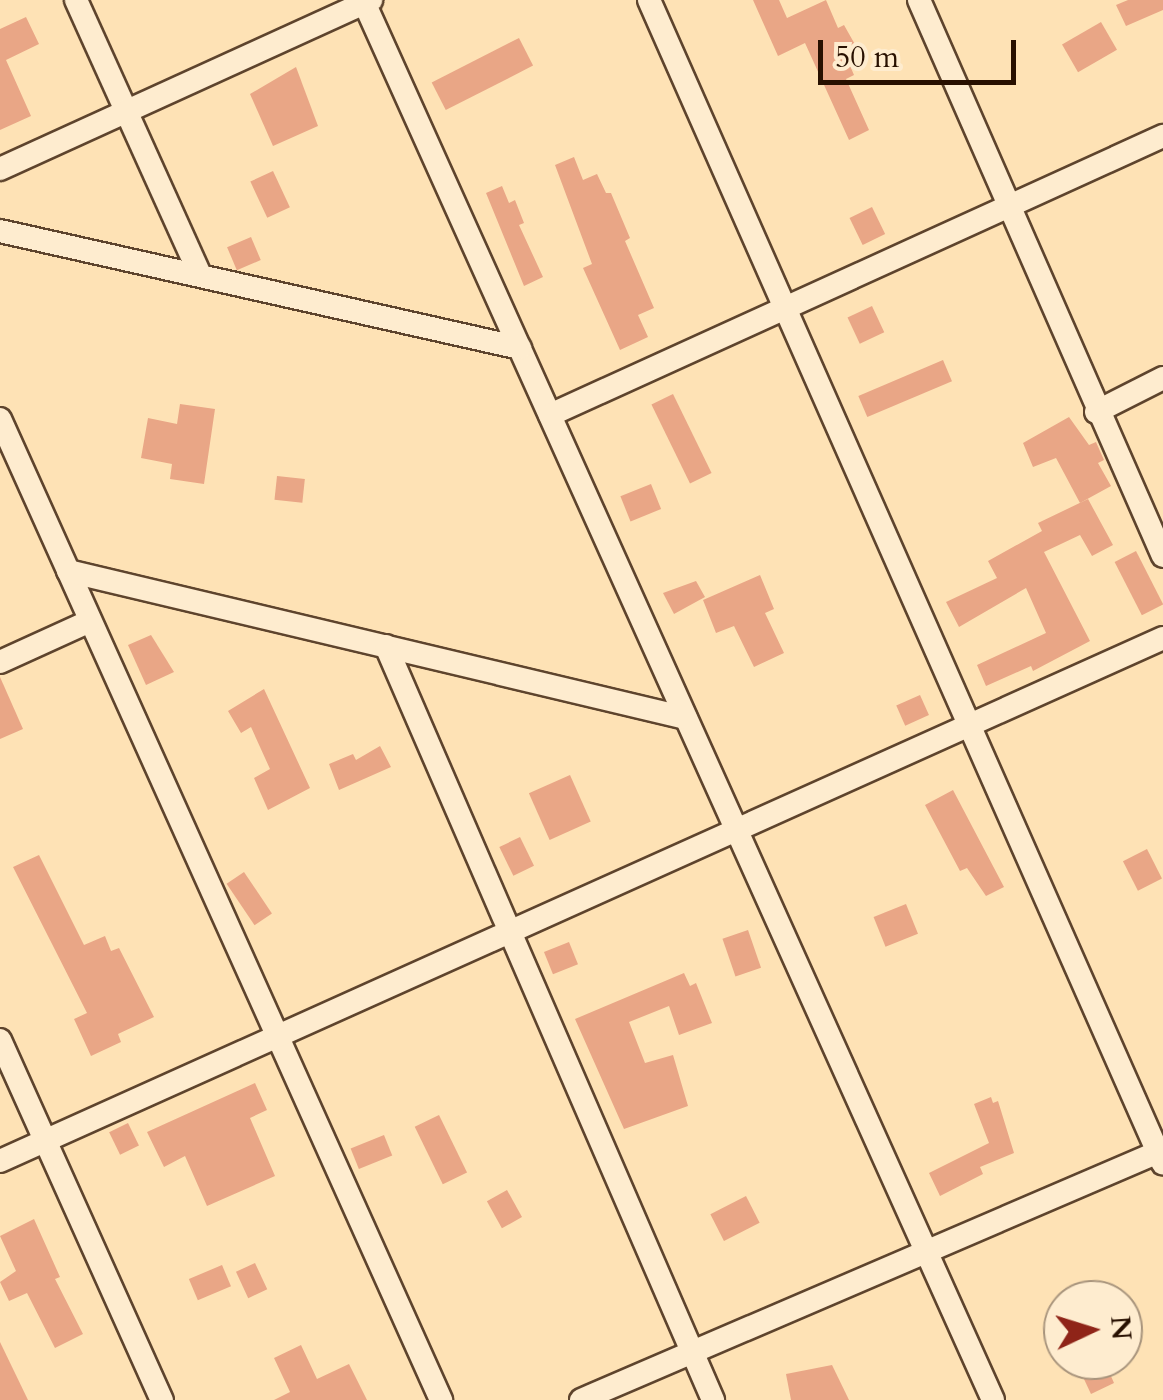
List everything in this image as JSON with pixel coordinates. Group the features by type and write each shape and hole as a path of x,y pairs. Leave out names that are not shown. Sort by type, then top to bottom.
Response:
{"street":[{"path":"76,0 199,274"},
{"path":"581,1400 1161,1155 649,0"},
{"path":"919,0 1096,412 1163,556"},
{"path":"0,169 366,1 992,1400"},
{"path":"550,414 1163,136"},
{"path":"0,231 520,348"},
{"path":"1096,412 1163,378"},
{"path":"0,419 441,1400"},
{"path":"68,571 686,718"},
{"path":"0,662 90,621"},
{"path":"0,1162 1163,638"},
{"path":"386,646 713,1400"},
{"path":"0,1040 162,1400"}],"building":[{"path":"753,0 779,0 787,18 826,0 838,28 844,25 857,48 845,54 854,75 846,79 869,130 849,140 805,43 778,56"},
{"path":"1128,0 1163,0 1163,10 1126,26 1116,5"},
{"path":"26,17 39,44 6,60 31,116 0,130 0,29"},
{"path":"1101,22 1117,50 1078,72 1062,44"},
{"path":"519,38 533,66 446,110 432,82"},
{"path":"296,67 318,126 273,146 250,94"},
{"path":"574,157 583,180 597,174 606,193 611,193 630,238 625,241 654,308 638,315 648,337 620,350 583,268 592,264 555,165"},
{"path":"273,171 290,207 267,218 250,182"},
{"path":"502,186 509,203 515,200 524,223 519,225 543,277 524,286 486,193"},
{"path":"872,207 885,234 863,245 850,218"},
{"path":"251,237 261,260 237,270 227,247"},
{"path":"872,306 884,332 860,344 848,317"},
{"path":"943,360 952,381 867,417 858,396"},
{"path":"673,394 712,473 690,484 651,405"},
{"path":"180,404 215,409 204,484 170,479 172,464 141,458 148,418 177,424"},
{"path":"1069,417 1089,445 1096,442 1104,460 1098,463 1111,486 1080,503 1056,458 1033,467 1023,443"},
{"path":"277,476 305,479 302,503 274,500"},
{"path":"651,484 661,509 631,521 620,496"},
{"path":"1088,499 1113,545 1092,556 1080,535 1044,552 1090,641 1033,671 1031,666 986,686 977,665 1046,633 1026,588 959,627 946,602 997,578 988,561 1042,531 1038,523"},
{"path":"1136,551 1163,604 1142,615 1115,562"},
{"path":"760,575 774,609 765,613 784,653 754,667 734,626 716,633 703,600"},
{"path":"696,581 705,597 674,614 663,593"},
{"path":"151,635 174,672 146,685 128,645"},
{"path":"0,677 23,729 0,739"},
{"path":"264,689 310,788 268,810 254,778 270,769 251,727 241,733 228,711"},
{"path":"920,695 929,715 905,726 896,706"},
{"path":"380,746 391,767 339,790 329,764 353,754 356,760"},
{"path":"570,775 591,822 550,840 529,793"},
{"path":"953,790 1004,887 986,896 967,868 960,871 925,805"},
{"path":"520,837 534,866 513,876 499,847"},
{"path":"1147,849 1162,878 1138,891 1123,861"},
{"path":"39,855 84,945 105,936 111,951 119,948 154,1017 118,1034 121,1042 91,1056 74,1019 87,1013 13,867"},
{"path":"244,872 272,913 255,925 227,884"},
{"path":"906,904 918,934 886,947 874,917"},
{"path":"748,930 761,968 735,977 722,939"},
{"path":"569,942 578,964 553,974 544,952"},
{"path":"684,973 690,986 696,983 712,1023 679,1035 669,1006 629,1022 645,1063 673,1055 688,1106 624,1129 575,1019"},
{"path":"255,1083 267,1110 250,1118 275,1176 207,1206 185,1156 164,1167 147,1132"},
{"path":"991,1097 993,1103 998,1101 1014,1153 980,1167 983,1174 940,1196 929,1173 989,1143 974,1104"},
{"path":"439,1115 467,1173 443,1184 415,1127"},
{"path":"128,1123 139,1145 120,1155 109,1132"},
{"path":"384,1135 392,1155 359,1169 351,1148"},
{"path":"507,1190 522,1217 502,1228 487,1201"},
{"path":"746,1196 760,1223 724,1241 710,1214"},
{"path":"34,1219 60,1277 55,1279 83,1334 55,1348 27,1293 9,1301 0,1282 16,1271 0,1236"},
{"path":"255,1263 267,1289 248,1298 236,1272"},
{"path":"222,1265 231,1286 198,1300 189,1279"},
{"path":"0,1342 28,1400 0,1400"},
{"path":"301,1345 317,1379 349,1364 367,1400 274,1400 290,1392 274,1358"},
{"path":"832,1365 849,1400 791,1400 786,1374"},
{"path":"1084,1380 1113,1380 1114,1383 1091,1394"}]}
